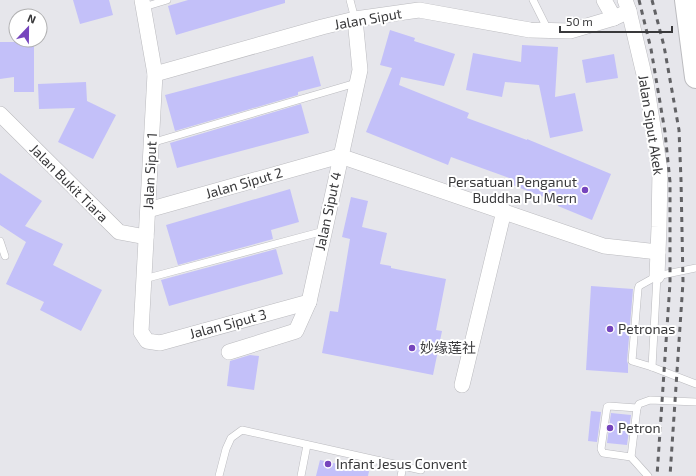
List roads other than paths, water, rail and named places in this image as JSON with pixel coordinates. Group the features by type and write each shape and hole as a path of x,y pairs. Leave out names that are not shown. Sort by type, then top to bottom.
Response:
{"highway":[{"path":"686,0 696,77"}],"street":[{"path":"604,0 614,18"},
{"name":"Jalan Siput 1","path":"143,4 155,74 141,332 147,341"},
{"name":"Jalan Siput","path":"155,74 355,19 419,10 530,30 570,31 614,18 627,5"},
{"name":"Jalan Siput Akek","path":"627,5 646,83 660,170 657,276"},
{"name":"Jalan Siput 4","path":"229,352 296,331 309,302 360,70 355,19"},
{"name":"Jalan Bukit Tiara","path":"0,114 119,232 146,237"},
{"path":"340,156 604,246 658,252"},
{"name":"Jalan Siput 2","path":"148,210 340,156"},
{"path":"462,385 504,211"},
{"name":"Jalan Siput 3","path":"147,341 160,343 309,302"}],"lane":[{"path":"143,4 167,0"},
{"path":"350,0 355,19"},
{"path":"533,0 548,30"},
{"path":"152,143 356,84"},
{"path":"144,279 324,231"},
{"path":"0,241 5,256"},
{"path":"696,268 657,276 639,286 632,361 696,384"},
{"path":"652,367 657,276"},
{"path":"631,457 637,408 639,404 650,400 696,402"},
{"path":"637,408 609,406 606,409 602,451 603,453 631,457 648,476"},
{"path":"219,476 229,443 232,438 242,430 422,470"},
{"path":"302,476 307,445"},
{"path":"401,476 403,466"}],"railway":[{"path":"639,0 651,49 665,132 670,182 670,283 657,476"},
{"path":"652,0 664,46 679,130 681,180 683,282 670,476"}],"place":[{"name":"Persatuan Penganut Buddha Pu Mern","path":"585,190"},
{"name":"Petronas","path":"610,329"},
{"name":"妙缘莲社","path":"412,348"},
{"name":"Petron","path":"610,428"},
{"name":"Infant Jesus Convent","path":"328,464"}]}
